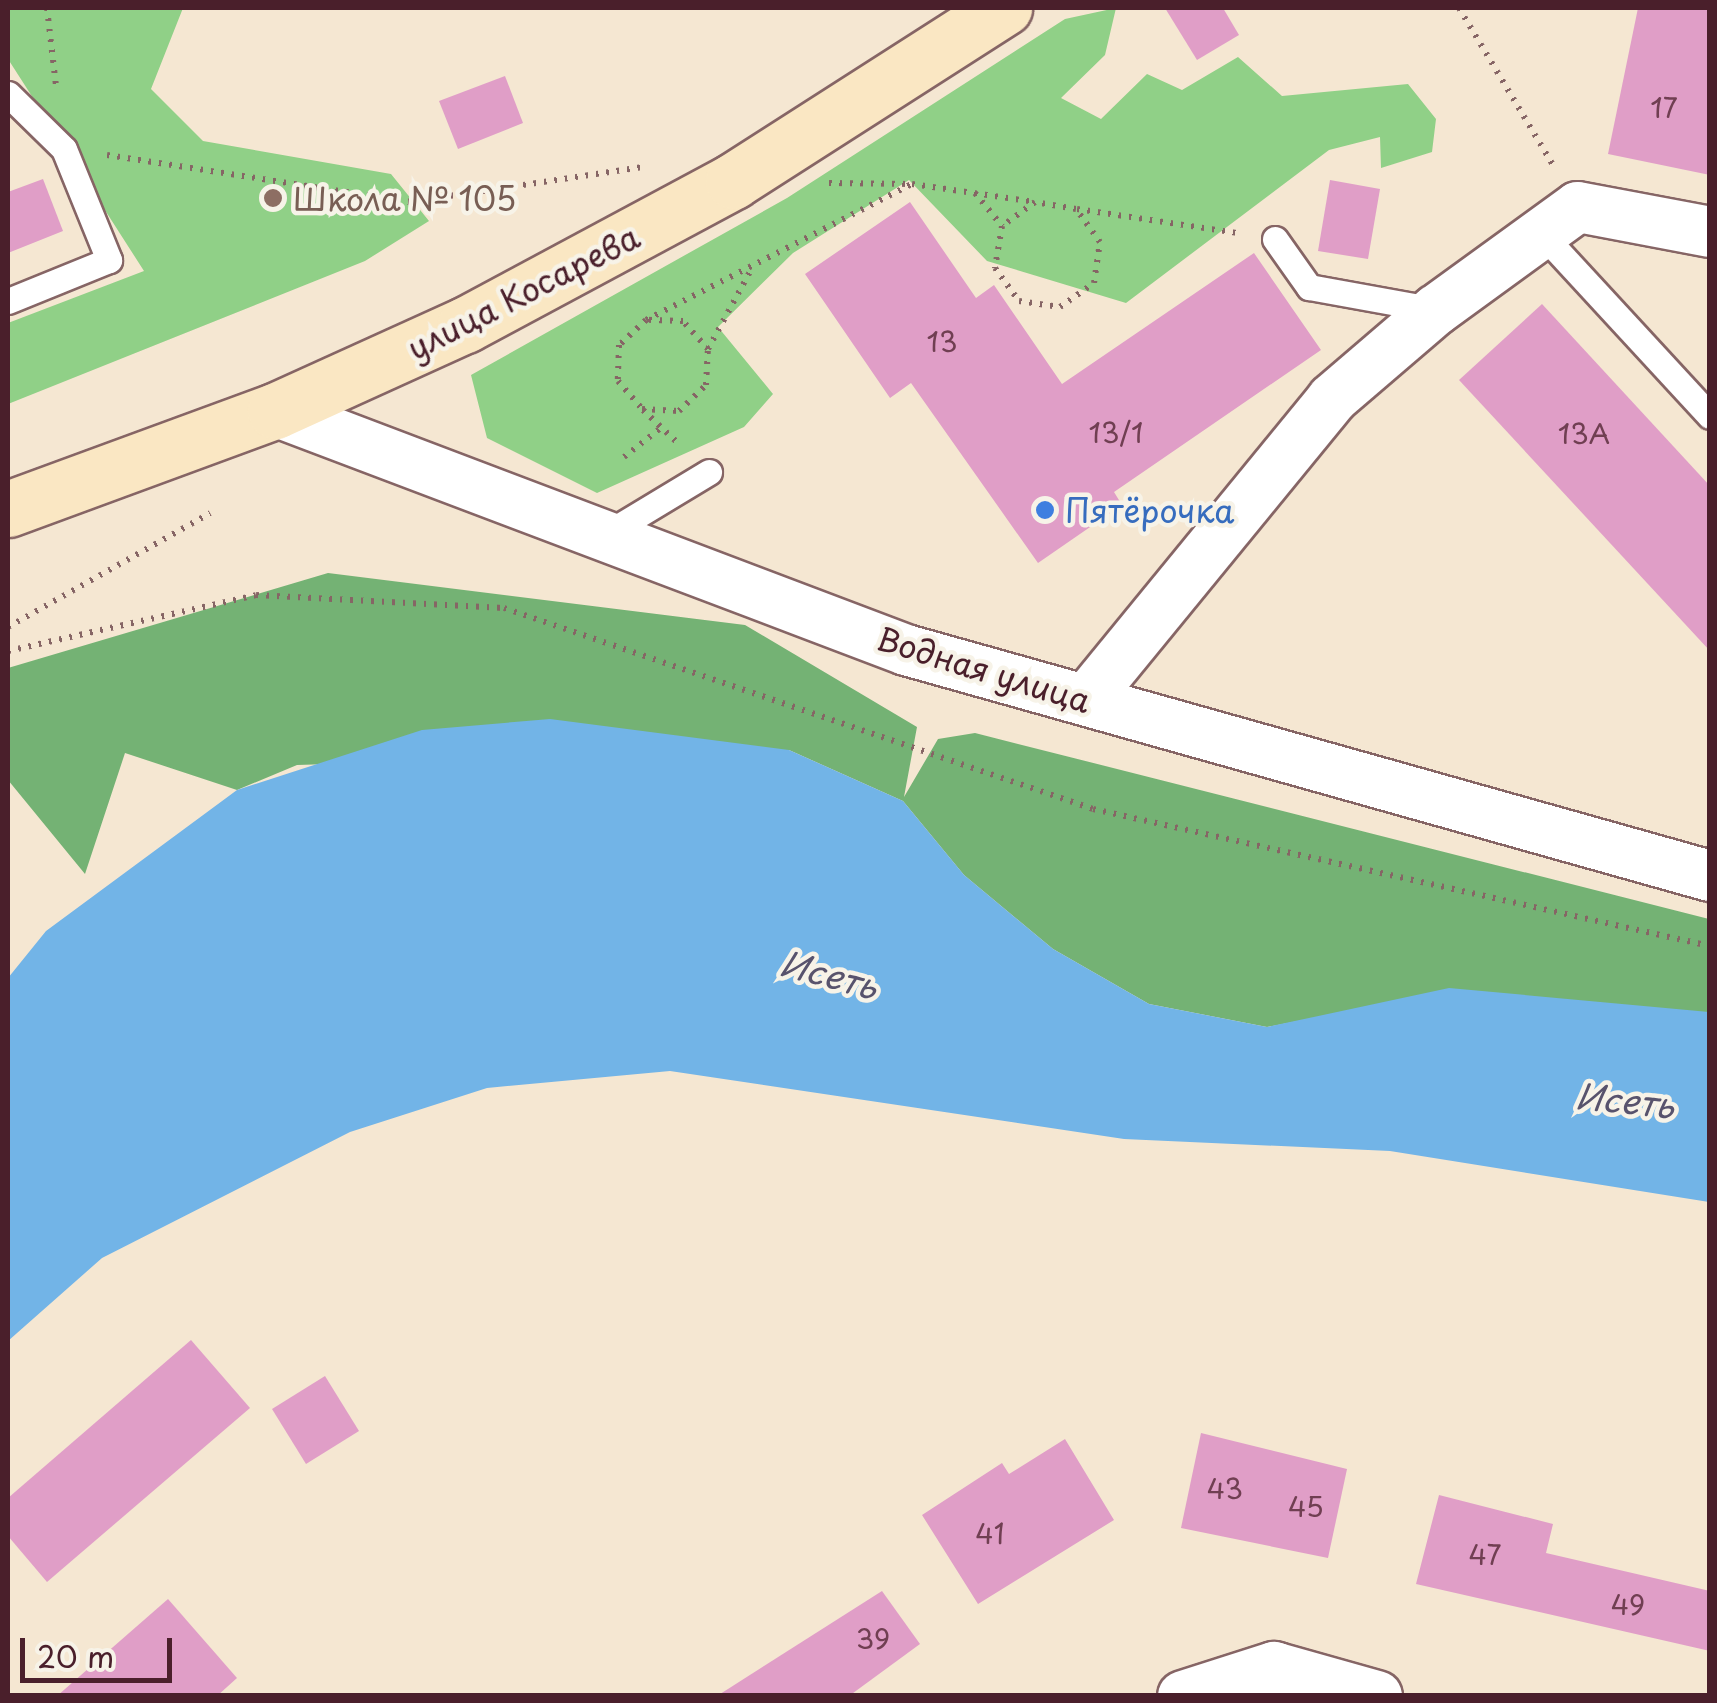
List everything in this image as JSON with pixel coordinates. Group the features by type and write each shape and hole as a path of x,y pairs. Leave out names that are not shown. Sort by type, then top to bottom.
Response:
{"street":[{"name":"улица Косарева","path":"8,509 275,411 465,324 733,181 1004,8"},
{"path":"1086,700 1332,400 1436,310 1560,220 1710,232"},
{"name":"Водная улица","path":"275,411 608,532 906,650 1710,876"},
{"path":"1183,1696 1274,1667 1377,1696"}],"lane":[{"path":"8,94 64,149 109,260 8,301"},
{"path":"1560,220 1710,416"},
{"path":"1276,239 1309,286 1436,310"},
{"path":"608,532 709,472"}],"path":[{"path":"47,8 64,149 409,202 658,164 733,181"},
{"path":"1459,8 1560,220"},
{"path":"812,182 912,184 1276,239"},
{"path":"709,472 618,382 619,345 646,320 912,184"},
{"path":"975,193 1002,226"},
{"path":"1035,202 1002,226 995,268 1019,300 1060,308 1094,283 1100,242 1076,209"},
{"path":"642,409 679,410 706,386 708,349 753,266"},
{"path":"646,320 683,322 708,349"},
{"path":"624,458 662,427"},
{"path":"8,627 210,513"},
{"path":"8,651 256,595 504,608 1093,809 1710,946"}],"green space":[{"path":"8,8 183,8 151,89 203,141 391,174 429,221 365,261 8,404 8,323 144,271 8,59"},
{"path":"1116,8 1105,55 1061,98 1101,119 1147,74 1182,90 1238,57 1282,96 1408,84 1436,119 1432,152 1381,168 1380,137 1329,150 1126,303 987,261 909,180 793,253 718,327 773,394 744,427 597,493 487,438 471,375 787,198 1065,19"},
{"path":"328,573 745,625 917,727 904,797 938,739 975,733 1709,919 1709,1012 1345,1012 1267,1027 1149,1004 1053,949 964,875 903,801 789,750 297,765 237,790 125,753 85,874 8,780 8,668"}],"water":[{"name":"Исеть","path":"550,719 789,750 903,801 964,875 1053,949 1149,1004 1267,1027 1449,988 1709,1012 1709,1202 1390,1151 1124,1139 670,1071 487,1088 350,1132 102,1258 8,1341 8,978 46,931 237,790 422,730"}],"building":[{"path":"1165,8 1223,8 1239,35 1197,60"},
{"path":"1638,8 1710,8 1710,175 1608,154"},
{"path":"505,76 523,123 458,149 439,101"},
{"path":"43,179 63,231 8,253 8,192"},
{"path":"1330,180 1380,189 1368,259 1318,251"},
{"path":"910,202 976,298 994,285 1062,384 1254,253 1321,350 1114,492 1122,505 1038,563 911,383 890,398 805,274"},
{"path":"1542,304 1710,486 1710,651 1459,380"},
{"path":"191,1340 250,1408 47,1582 8,1536 8,1498"},
{"path":"325,1376 359,1431 306,1464 272,1409"},
{"path":"1201,1433 1347,1469 1328,1558 1181,1528"},
{"path":"1065,1439 1114,1520 978,1604 922,1515 1002,1463 1009,1474"},
{"path":"1439,1495 1553,1524 1546,1553 1710,1591 1710,1651 1416,1584"},
{"path":"882,1591 920,1644 849,1696 717,1696"},
{"path":"168,1599 237,1678 217,1696 57,1696"}],"place":[{"name":"Школа № 105","path":"273,198"},
{"name":"Пятёрочка","path":"1045,510"}]}
